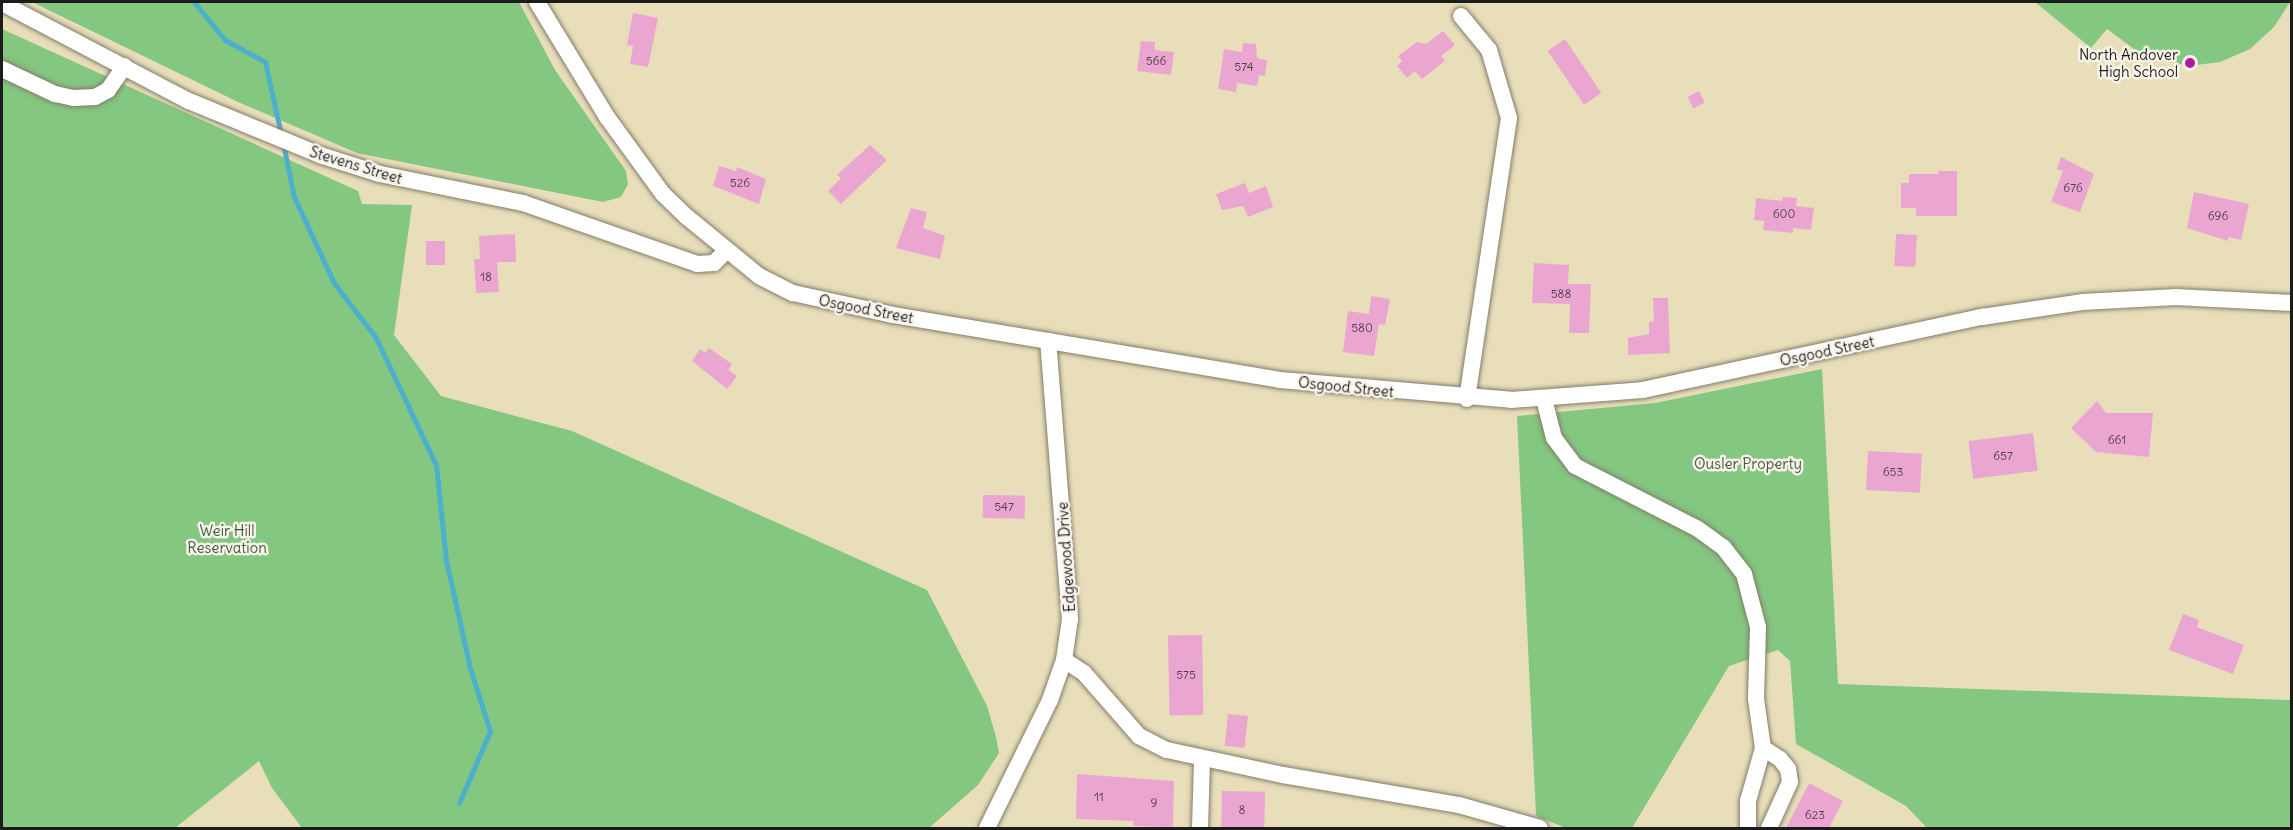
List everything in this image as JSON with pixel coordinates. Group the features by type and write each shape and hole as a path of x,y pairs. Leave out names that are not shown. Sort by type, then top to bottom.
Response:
{"street":[{"name":"Osgood Street","path":"537,2 583,80 663,194 726,251 759,276 819,301 1048,341 1280,380 1467,399 1544,399 1643,390 1982,317 2082,302 2176,297 2292,303"},
{"name":"Stevens Street","path":"2,3 240,123 349,165 523,203 697,264 714,263 726,251"},
{"path":"1461,16 1489,51 1509,118 1467,399"},
{"path":"2,69 55,94 74,98 94,97 108,90 125,66"},
{"name":"Edgewood Drive","path":"987,828 1050,700 1064,660 1070,587 1048,341"},
{"path":"1544,399 1554,438 1575,466 1698,529 1723,547 1744,574 1758,627 1756,699 1763,748 1748,801 1748,828"},
{"path":"1064,660 1083,673 1139,736 1167,750 1202,759 1459,805 1540,828"},
{"path":"1763,748 1780,759 1788,769 1790,782 1769,828"},
{"path":"1200,828 1202,759"}],"green space":[{"path":"32,2 519,2 555,70 626,171 628,184 621,197 603,202 357,153 238,102"},
{"path":"2035,2 2290,2 2274,27 2250,49 2220,62 2188,66 2141,54 2107,29 2091,48"},
{"name":"Weir Hill Reservation","path":"2,29 358,191 362,204 412,205 394,335 441,396 572,431 927,590 987,706 996,737 999,753 978,785 929,828 302,828 272,788 259,761 175,828 2,828"},
{"name":"Ousler Property","path":"1822,369 1838,684 2291,700 2291,828 1927,828 1906,806 1796,744 1790,661 1778,650 1729,666 1632,828 1566,828 1536,816 1517,416 1655,403"}],"building":[{"path":"633,13 658,18 648,67 630,64 633,46 627,45"},
{"path":"1443,31 1455,45 1441,56 1445,61 1422,79 1415,71 1407,78 1397,66 1402,61 1398,56 1417,42 1426,44"},
{"path":"1565,39 1601,93 1584,105 1548,51"},
{"path":"1141,41 1155,42 1155,50 1174,52 1171,75 1137,71"},
{"path":"1243,43 1256,44 1257,58 1267,60 1265,76 1259,75 1257,86 1237,83 1236,92 1218,89 1224,49 1242,52"},
{"path":"1699,91 1705,103 1693,108 1687,97"},
{"path":"870,145 887,160 841,204 828,191 841,178 837,175"},
{"path":"2061,157 2094,174 2080,212 2051,202 2063,171 2057,169"},
{"path":"719,166 736,171 737,167 766,179 759,204 713,186"},
{"path":"1938,171 1957,171 1957,216 1916,216 1916,208 1901,208 1901,183 1909,183 1909,174 1938,174"},
{"path":"1245,183 1249,193 1266,186 1273,207 1248,217 1243,206 1222,210 1216,194"},
{"path":"2194,192 2249,204 2241,240 2229,237 2228,241 2187,228"},
{"path":"1783,197 1797,198 1796,206 1814,208 1811,230 1793,228 1793,233 1763,230 1764,221 1754,220 1756,198 1782,201"},
{"path":"911,208 927,212 923,228 945,236 940,259 896,248"},
{"path":"515,234 516,262 497,262 499,292 476,293 474,259 480,259 479,236"},
{"path":"1896,234 1917,235 1915,267 1894,266"},
{"path":"426,241 445,241 445,265 426,265"},
{"path":"1534,263 1569,265 1568,284 1591,284 1589,333 1569,333 1570,304 1532,303"},
{"path":"1371,296 1390,299 1385,325 1379,324 1374,356 1343,352 1348,311 1369,314"},
{"path":"1653,298 1668,298 1670,353 1628,355 1628,338 1649,334 1649,322 1654,321"},
{"path":"709,348 732,364 728,370 737,376 727,389 692,361 700,349 705,353"},
{"path":"2097,401 2106,413 2153,413 2149,457 2096,452 2071,428"},
{"path":"2033,433 2038,471 1973,479 1968,441"},
{"path":"1868,451 1922,454 1920,493 1866,490"},
{"path":"983,495 1025,496 1025,519 983,518"},
{"path":"2183,614 2199,620 2197,627 2244,645 2233,674 2169,650"},
{"path":"1202,635 1203,715 1169,716 1168,636"},
{"path":"1228,714 1248,716 1245,748 1225,746"},
{"path":"1077,774 1174,781 1173,827 1133,826 1134,821 1076,819"},
{"path":"1809,783 1843,801 1829,828 1786,828"},
{"path":"1222,791 1265,792 1264,828 1221,828"}],"waterway":[{"path":"194,2 225,40 265,62 281,134"},
{"path":"283,143 294,197 334,283 376,338 436,465 446,560 470,668 490,731 459,803"}],"place":[{"name":"North Andover High School","path":"2190,63"}]}
